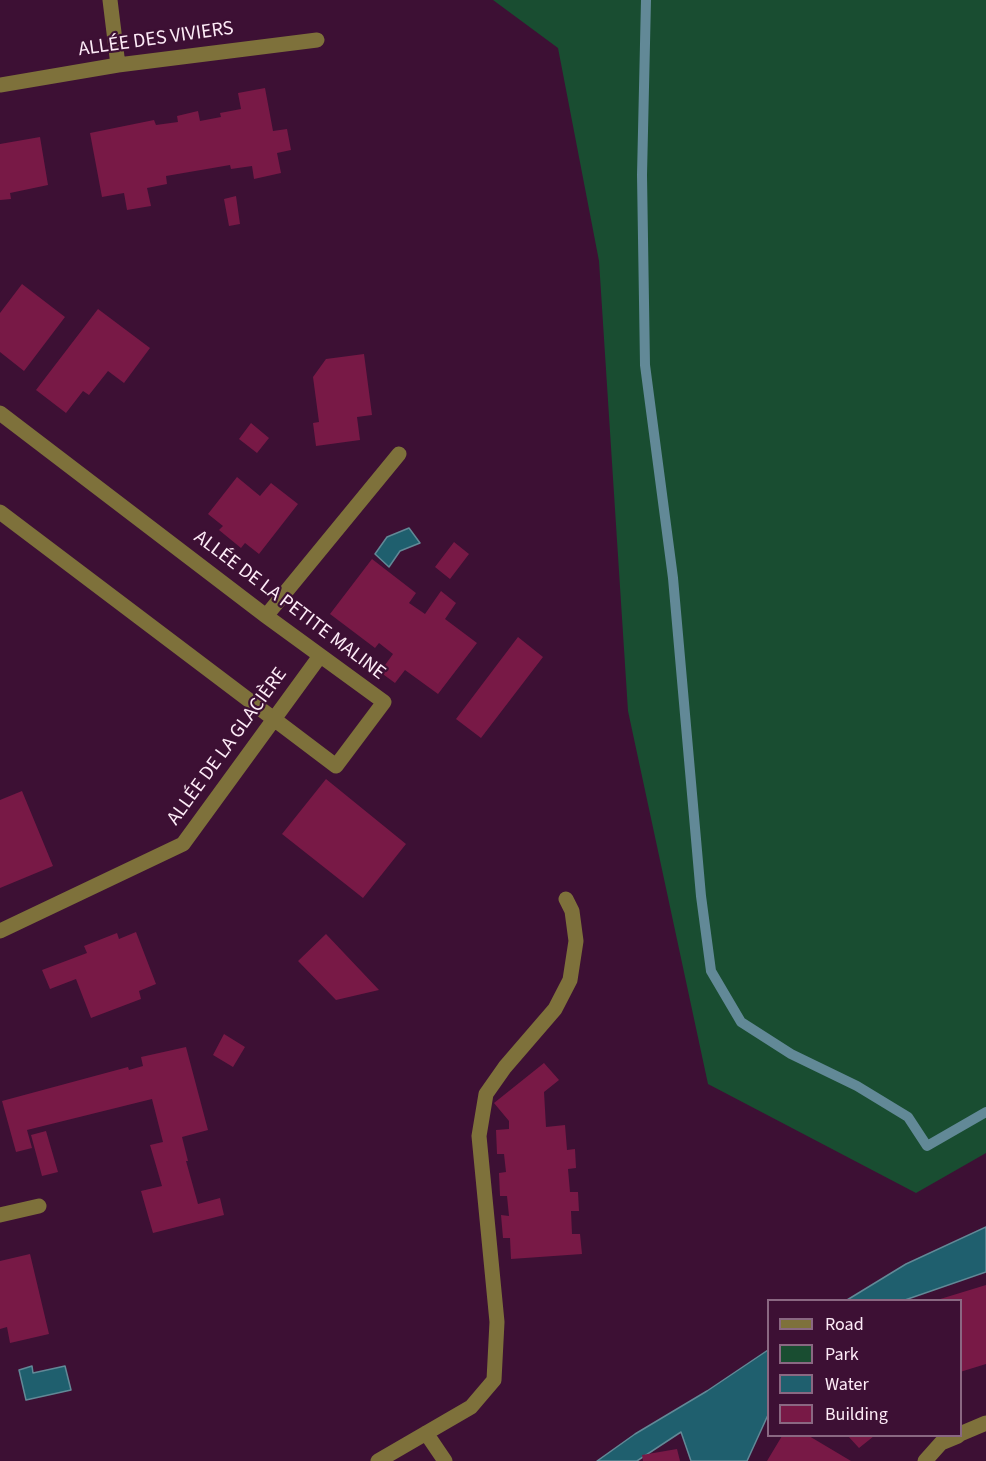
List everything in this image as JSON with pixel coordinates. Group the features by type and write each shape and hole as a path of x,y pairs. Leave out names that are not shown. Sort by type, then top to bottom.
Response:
{"street":[{"path":"110,0 118,65"},
{"name":"ALLÉE DES VIVIERS","path":"0,85 118,65 317,40"},
{"name":"ALLÉE DE LA PETITE MALINE","path":"0,413 266,616 384,702 336,766 0,512"},
{"path":"266,616 399,454"},
{"name":"ALLÉE DE LA GLACIÈRE","path":"0,931 183,844 320,656"},
{"path":"378,1461 471,1407 494,1380 497,1322 479,1136 486,1094 505,1067 555,1009 570,980 576,941 572,911 566,899"},
{"path":"0,1215 39,1206"},
{"path":"962,1434 986,1423"},
{"path":"426,1433 445,1461"},
{"path":"925,1461 942,1443 955,1437"}],"green space":[{"path":"493,0 986,0 986,1153 916,1193 708,1084 628,711 599,261 558,48"}],"water":[{"path":"409,528 420,543 400,551 389,567 375,554 387,537"},
{"path":"986,1227 986,1272 908,1299 849,1299 906,1264"},
{"path":"767,1351 767,1417 747,1461 691,1461 681,1432 637,1461 597,1461 635,1434 707,1391"},
{"path":"32,1366 33,1373 65,1366 71,1390 26,1400 19,1370"}],"building":[{"path":"265,88 273,131 287,129 291,150 277,153 281,173 254,179 252,166 231,169 230,165 166,176 167,184 147,188 151,206 127,210 124,193 102,197 90,133 154,120 156,125 178,122 177,116 198,111 200,121 221,117 220,113 241,109 238,93"},
{"path":"40,137 48,185 10,193 11,199 0,200 0,144"},
{"path":"236,196 240,224 229,226 224,199"},
{"path":"22,284 65,317 24,371 0,352 0,313"},
{"path":"98,309 150,348 124,383 108,371 89,395 83,391 66,413 36,390"},
{"path":"364,354 372,415 357,417 360,440 316,446 313,423 319,422 313,377 326,359"},
{"path":"251,423 269,438 257,453 239,439"},
{"path":"237,477 260,496 271,483 298,504 259,554 245,543 241,548 219,530 223,526 208,514"},
{"path":"454,542 469,554 450,579 435,567"},
{"path":"372,559 416,593 409,603 425,614 441,591 456,603 445,619 477,643 438,694 405,670 395,683 380,672 393,654 379,643 375,648 330,614"},
{"path":"518,637 543,657 481,738 456,719"},
{"path":"326,779 406,844 363,898 282,834"},
{"path":"22,791 53,866 0,888 0,800"},
{"path":"136,932 156,984 139,991 141,999 91,1018 76,979 50,989 42,970 87,953 84,946 117,933 119,939"},
{"path":"326,934 379,990 336,1000 298,961"},
{"path":"224,1034 245,1047 233,1067 213,1055"},
{"path":"186,1047 208,1130 182,1137 188,1161 186,1161 198,1204 220,1198 224,1215 153,1233 141,1191 162,1186 150,1145 163,1142 152,1099 27,1130 32,1148 16,1152 2,1101 128,1067 129,1070 143,1066 141,1057"},
{"path":"544,1063 559,1080 544,1092 546,1127 565,1125 567,1150 575,1149 576,1168 568,1169 570,1192 578,1192 579,1211 571,1211 572,1234 580,1234 582,1254 511,1259 510,1238 503,1238 501,1215 509,1216 507,1196 500,1196 499,1173 506,1172 504,1154 497,1154 496,1130 509,1129 509,1121 494,1103"},
{"path":"46,1131 58,1172 42,1176 31,1135"},
{"path":"30,1254 49,1334 10,1343 7,1327 0,1329 0,1261"},
{"path":"986,1285 986,1364 962,1371 962,1299 940,1299"},
{"path":"781,1437 811,1437 851,1461 767,1461"},
{"path":"849,1437 873,1437 859,1448"},
{"path":"677,1449 680,1461 643,1461 642,1455"}],"waterway":[{"path":"646,0 642,175 645,365 673,578 701,896 711,971 741,1022 791,1054 857,1086 908,1117 927,1146 986,1112"}]}
